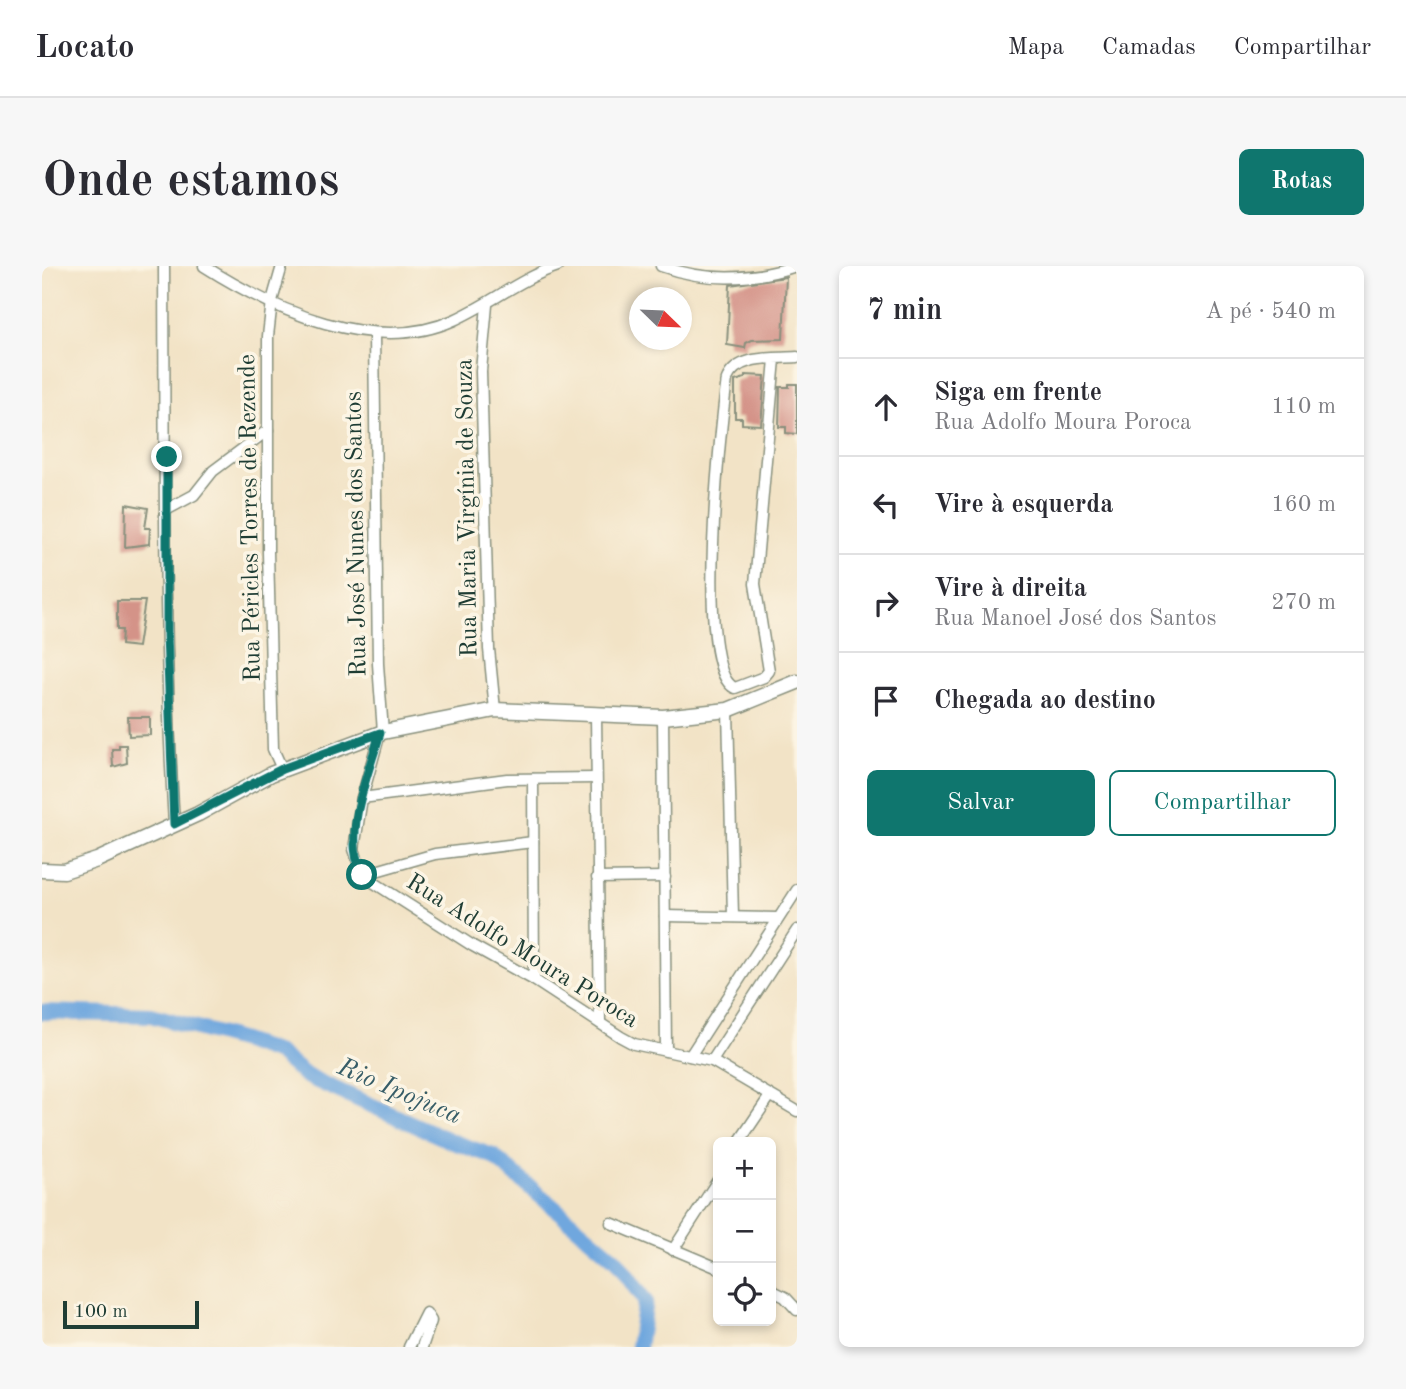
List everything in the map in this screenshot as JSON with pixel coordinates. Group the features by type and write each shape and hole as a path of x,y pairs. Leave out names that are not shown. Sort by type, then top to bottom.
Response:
{"street":[{"path":"164,266 162,351 167,634 174,824"},
{"path":"204,266 272,301 337,328 374,334 429,328 487,305 504,292 558,266"},
{"name":"Rua Péricles Torres de Rezende","path":"282,266 272,301 268,335 273,749 282,769"},
{"path":"661,266 726,280 770,274 796,266"},
{"name":"Rua Maria Virgínia de Souza","path":"487,305 481,371 489,649 495,710"},
{"name":"Rua José Nunes dos Santos","path":"374,334 377,637 381,733"},
{"path":"775,359 755,584 769,671 764,677 735,688 728,684 718,656 710,597 726,386 730,372 738,364 775,359 797,357"},
{"path":"166,510 194,495 213,471 268,430"},
{"path":"42,870 77,868 174,824 282,769 381,733 495,710 663,717 728,710 797,682"},
{"path":"728,710 733,916"},
{"path":"596,716 600,1023"},
{"path":"663,717 666,1051"},
{"path":"381,733 362,798 354,849 362,875 435,854 533,842"},
{"path":"362,798 454,785 533,779 597,778"},
{"path":"533,779 534,980"},
{"name":"Rua Adolfo Moura Poroca","path":"362,875 634,1044 712,1061 797,1111"},
{"path":"597,878 665,877"},
{"path":"690,1056 797,890"},
{"path":"665,916 777,918"},
{"path":"712,1061 797,930"},
{"path":"742,1137 770,1096"},
{"path":"673,1250 713,1188"},
{"path":"611,1223 713,1266"},
{"path":"776,1292 785,1297 797,1310"},
{"path":"410,1347 426,1313 432,1321 422,1347"}],"building":[{"path":"786,277 783,339 752,340 746,343 745,348 727,345 730,285"},
{"path":"745,375 765,376 761,425 742,424 742,418 735,418 735,381 745,378"},
{"path":"789,384 797,384 797,434 786,433 786,427 779,427 780,387 789,387"},
{"path":"126,504 148,508 145,528 150,528 149,544 125,547"},
{"path":"117,601 145,601 138,647 121,645 122,630 117,630"},
{"path":"128,717 150,717 150,735 129,736"},
{"path":"119,745 126,745 127,763 113,767 112,749 119,749"}],"waterway":[{"name":"Rio Ipojuca","path":"42,1012 151,1015 243,1041 278,1053 306,1076 453,1142 493,1156 616,1260 645,1301 638,1347"}],"route":[{"path":"167,457 167,634 174,824 282,769 380,733 362,798 354,849 362,875"}]}
